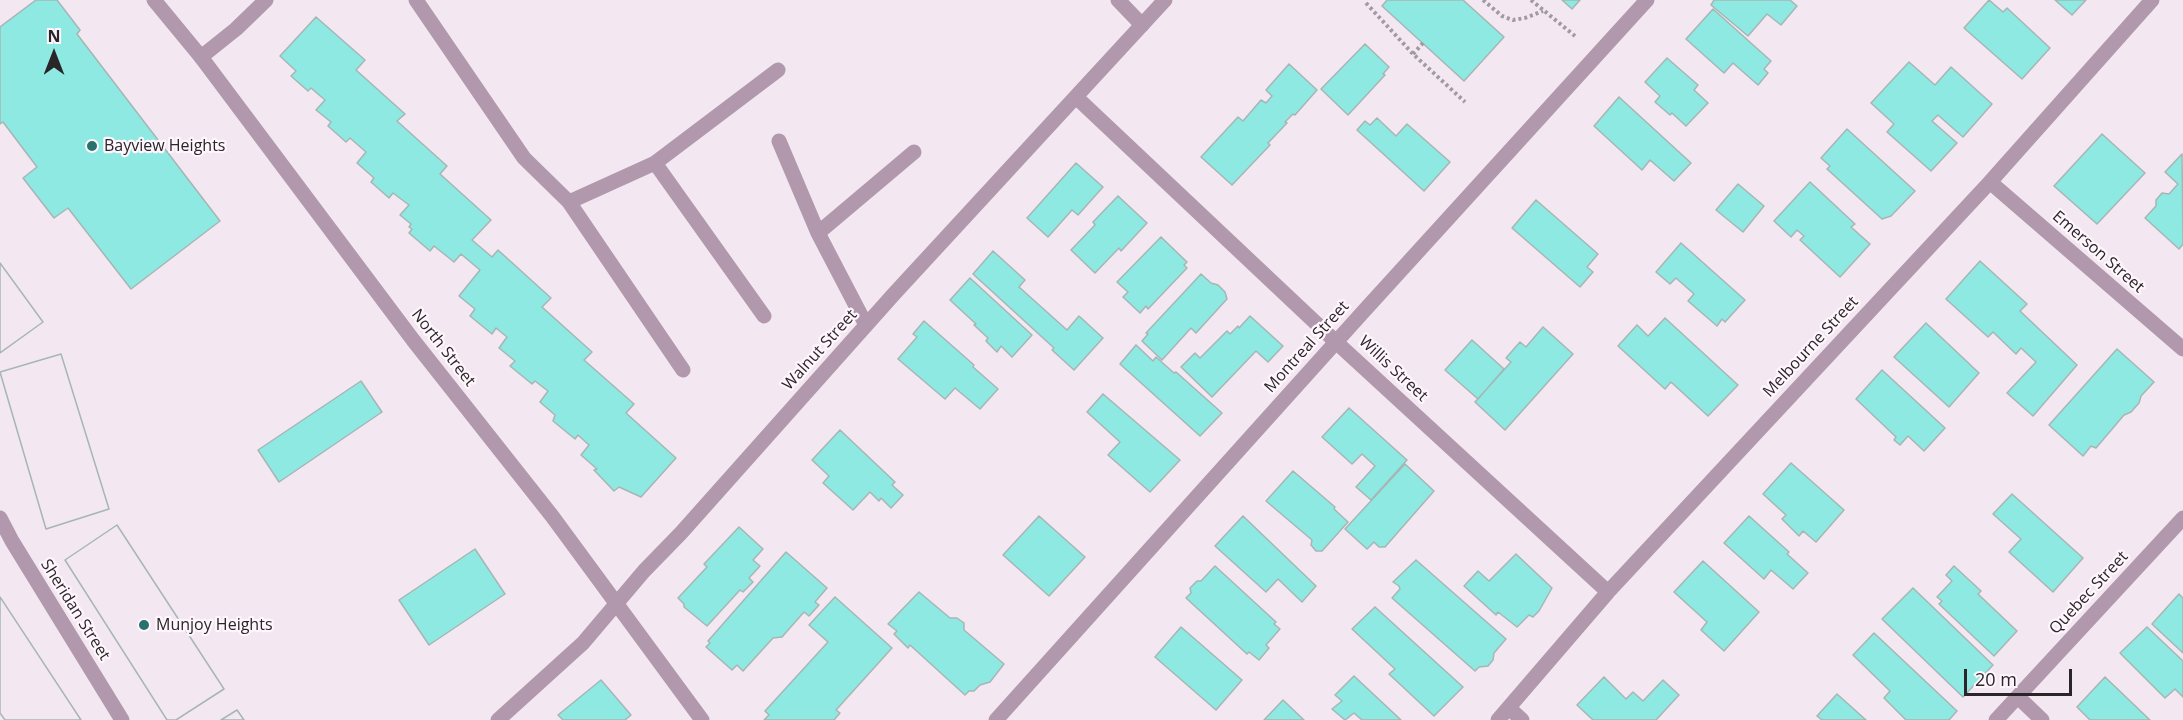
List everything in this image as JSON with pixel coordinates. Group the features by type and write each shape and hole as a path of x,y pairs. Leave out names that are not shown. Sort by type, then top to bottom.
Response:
{"street":[{"name":"North Street","path":"154,0 201,57 413,340 552,516 702,720"},
{"path":"201,57 236,29 266,0"},
{"path":"416,0 524,158 569,202 683,370"},
{"path":"1118,0 1142,26"},
{"name":"Walnut Street","path":"498,720 583,643 644,571 1165,0"},
{"name":"Montreal Street","path":"996,720 1647,0"},
{"name":"Melbourne Street","path":"1498,720 1608,592 1990,182 2152,0"},
{"path":"569,202 655,163 777,70"},
{"name":"Willis Street","path":"1076,97 1336,342 1608,592"},
{"path":"779,141 818,233 866,326"},
{"path":"818,233 914,152"},
{"path":"655,163 764,316"},
{"name":"Emerson Street","path":"1990,182 2183,350"},
{"name":"Sheridan Street","path":"0,518 122,720"},
{"name":"Quebec Street","path":"1996,720 2183,518"},
{"path":"2018,697 2042,720"},
{"path":"1509,708 1522,720"}],"path":[{"path":"1483,0 1502,16 1513,20 1526,18 1543,10"},
{"path":"1531,0 1575,36"},
{"path":"1366,3 1413,54 1465,102"},
{"path":"1413,54 1423,44"}],"building":[{"name":"Bayview Heights","path":"36,0 57,0 80,30 77,34 220,221 131,289 68,208 54,218 23,178 37,167 3,122 0,124 0,27"},
{"path":"1387,0 1463,0 1504,37 1464,81 1382,6"},
{"path":"1562,0 1580,0 1572,9"},
{"path":"1714,0 1790,0 1797,6 1781,25 1767,14 1748,36 1711,5"},
{"path":"1989,0 2003,12 2007,8 2050,48 2022,79 1964,28"},
{"path":"2055,0 2086,0 2072,15"},
{"path":"1713,9 1771,61 1764,69 1768,73 1758,85 1733,63 1724,73 1686,39"},
{"path":"316,17 365,60 356,70 405,114 397,121 447,166 440,174 491,220 472,240 492,257 498,250 551,298 542,307 592,352 584,360 634,404 626,413 676,458 641,497 619,487 614,491 594,470 597,469 581,455 589,445 578,435 575,439 553,421 555,415 540,402 548,391 535,381 532,384 510,366 515,361 499,348 507,337 496,328 492,334 470,316 475,309 459,296 480,270 461,254 454,262 434,246 430,251 409,233 412,229 409,227 411,224 400,215 409,205 393,193 389,198 371,182 374,178 357,163 366,152 350,138 346,142 328,126 331,122 316,110 325,100 311,88 308,91 291,76 296,71 280,56"},
{"path":"1365,44 1389,67 1383,74 1385,75 1348,115 1321,89"},
{"path":"1667,58 1698,85 1694,90 1708,103 1686,126 1655,102 1660,96 1645,82"},
{"path":"1909,62 1935,85 1951,67 1992,104 1963,137 1938,115 1932,121 1957,143 1931,171 1887,132 1894,124 1871,103"},
{"path":"1289,64 1317,90 1295,115 1293,114 1285,122 1287,123 1268,143 1270,145 1232,185 1201,157 1238,117 1243,121 1261,100 1266,103 1272,96 1266,90"},
{"path":"1619,97 1691,163 1674,181 1650,160 1642,170 1594,126"},
{"path":"1377,118 1396,136 1407,124 1450,162 1424,191 1357,130 1365,121 1370,125"},
{"path":"1847,129 1915,191 1891,216 1882,219 1827,169 1830,166 1821,158"},
{"path":"2102,134 2145,173 2097,224 2054,186"},
{"path":"2182,154 2183,244 2179,249 2145,218 2156,206 2156,200 2162,193 2169,194 2178,184 2165,172"},
{"path":"1076,163 1103,187 1078,215 1072,210 1048,237 1027,218"},
{"path":"1810,182 1855,224 1851,227 1870,244 1840,277 1800,240 1804,236 1797,230 1791,237 1774,221"},
{"path":"1738,184 1764,206 1743,232 1716,210"},
{"path":"1118,196 1147,223 1121,251 1119,248 1095,273 1071,250"},
{"path":"1536,200 1598,254 1587,267 1593,272 1580,287 1512,228"},
{"path":"1161,237 1187,262 1184,265 1187,268 1148,309 1146,306 1140,313 1123,297 1128,292 1117,282"},
{"path":"1681,243 1745,300 1725,322 1722,319 1717,326 1688,301 1694,294 1676,278 1670,284 1656,272"},
{"path":"993,251 1025,280 1019,287 1067,330 1079,316 1103,338 1074,370 1052,350 1054,348 973,274"},
{"path":"1980,261 2027,304 2020,311 2077,365 2033,416 2007,393 2036,362 2021,348 2016,354 1993,332 1988,337 1946,299"},
{"path":"0,263 43,322 0,353"},
{"path":"0,263 43,322 0,353"},
{"path":"1201,274 1211,283 1218,285 1225,292 1227,299 1196,333 1191,328 1162,360 1142,341 1148,334 1146,333"},
{"path":"970,278 1032,335 1012,357 1001,346 997,352 986,341 988,338 974,325 976,324 950,300"},
{"path":"1250,316 1283,346 1268,362 1256,351 1212,397 1181,367 1195,353 1200,358 1227,331 1230,334"},
{"path":"1665,318 1738,385 1708,416 1671,382 1665,389 1618,346 1637,325 1648,336"},
{"path":"924,321 998,389 980,409 955,388 945,399 898,359 917,337 913,334"},
{"path":"1926,323 1979,373 1949,407 1894,357"},
{"path":"1543,327 1573,354 1505,430 1475,402 1511,362 1506,358 1520,342 1526,347"},
{"path":"1472,340 1504,369 1478,399 1445,370"},
{"path":"1136,345 1153,361 1156,357 1174,373 1176,372 1222,413 1200,436 1120,364"},
{"path":"2117,349 2154,382 2131,412 2124,415 2096,448 2091,446 2083,456 2049,425"},
{"path":"61,354 109,509 46,529 0,372"},
{"path":"61,354 109,509 46,529 0,372"},
{"path":"1882,370 1945,428 1924,451 1908,436 1900,445 1894,440 1896,437 1856,399"},
{"path":"361,381 382,412 279,482 258,450"},
{"path":"1103,394 1180,460 1150,492 1108,455 1120,442 1087,412"},
{"path":"1349,408 1407,460 1371,500 1356,487 1375,466 1362,454 1352,464 1322,437"},
{"path":"840,430 895,482 892,485 903,495 891,508 881,498 879,501 870,492 853,510 823,483 829,476 812,460"},
{"path":"1791,463 1844,510 1816,542 1803,531 1799,536 1782,519 1786,515 1763,494"},
{"path":"1405,464 1434,491 1385,547 1379,547 1374,542 1367,549 1345,529"},
{"path":"1293,471 1335,507 1334,509 1348,522 1322,551 1316,551 1311,545 1312,540 1266,501"},
{"path":"2012,494 2083,558 2053,592 2009,552 2021,539 1993,514"},
{"path":"1039,516 1085,557 1049,596 1003,555"},
{"path":"1243,516 1316,586 1302,602 1278,579 1266,592 1215,546"},
{"path":"1749,516 1789,552 1787,554 1808,573 1793,589 1771,570 1764,579 1724,543"},
{"name":"Munjoy Heights","path":"117,525 224,689 176,720 167,720 65,560"},
{"name":"Munjoy Heights","path":"117,525 224,689 176,720 167,720 65,560"},
{"path":"739,527 763,549 753,560 760,566 749,578 753,582 743,592 740,590 707,626 684,607 678,598 707,567 704,564"},
{"path":"475,549 505,594 429,645 399,600"},
{"path":"786,552 827,588 815,602 819,605 809,616 804,612 782,637 773,638 743,671 737,665 732,670 706,647 710,643 708,641"},
{"path":"1516,554 1552,588 1539,611 1533,617 1529,615 1517,627 1498,612 1496,615 1464,586 1478,571 1489,581"},
{"path":"1416,560 1506,639 1494,653 1493,660 1488,666 1479,667 1475,671 1392,598 1400,589 1393,582"},
{"path":"1703,561 1759,612 1724,651 1701,630 1707,622 1674,592"},
{"path":"1215,566 1276,622 1274,624 1280,629 1266,645 1269,648 1259,660 1249,652 1247,654 1186,598 1191,593 1190,588 1197,581 1201,581"},
{"path":"1954,566 1981,591 1978,594 2017,631 1994,656 1939,604 1942,601 1937,597 1952,581 1946,575"},
{"path":"1913,588 1993,665 1963,697 1882,619"},
{"path":"919,592 950,618 957,618 964,623 964,630 1004,664 990,682 980,685 965,695 910,645 908,648 894,634 897,631 888,624"},
{"path":"2179,594 2183,598 2183,653 2152,624"},
{"path":"0,597 81,720 5,720 0,713"},
{"path":"0,597 81,720 5,720 0,713"},
{"path":"835,597 892,648 836,710 840,713 834,720 764,720 769,715 765,711 828,642 809,625"},
{"path":"1375,607 1463,687 1434,716 1389,674 1395,669 1352,629"},
{"path":"1181,627 1242,680 1216,710 1155,657"},
{"path":"2147,627 2183,661 2183,697 2175,689 2165,698 2120,653"},
{"path":"1874,633 1957,711 1949,720 1906,720 1884,698 1890,691 1853,655"},
{"path":"1354,676 1401,720 1362,720 1354,713 1345,720 1332,709 1342,701 1335,695"},
{"path":"1604,677 1626,699 1633,692 1643,701 1663,680 1679,695 1656,720 1593,720 1577,705"},
{"path":"2105,677 2150,720 2090,720 2077,707"},
{"path":"601,680 631,715 625,720 563,720 558,715"},
{"path":"1837,694 1866,720 1822,720 1817,716"},
{"path":"1283,700 1304,720 1264,720"},
{"path":"237,710 244,720 221,720"},
{"path":"237,710 244,720 221,720"}],"place":[{"name":"Bayview Heights","path":"92,146"},
{"name":"Munjoy Heights","path":"144,625"}]}
